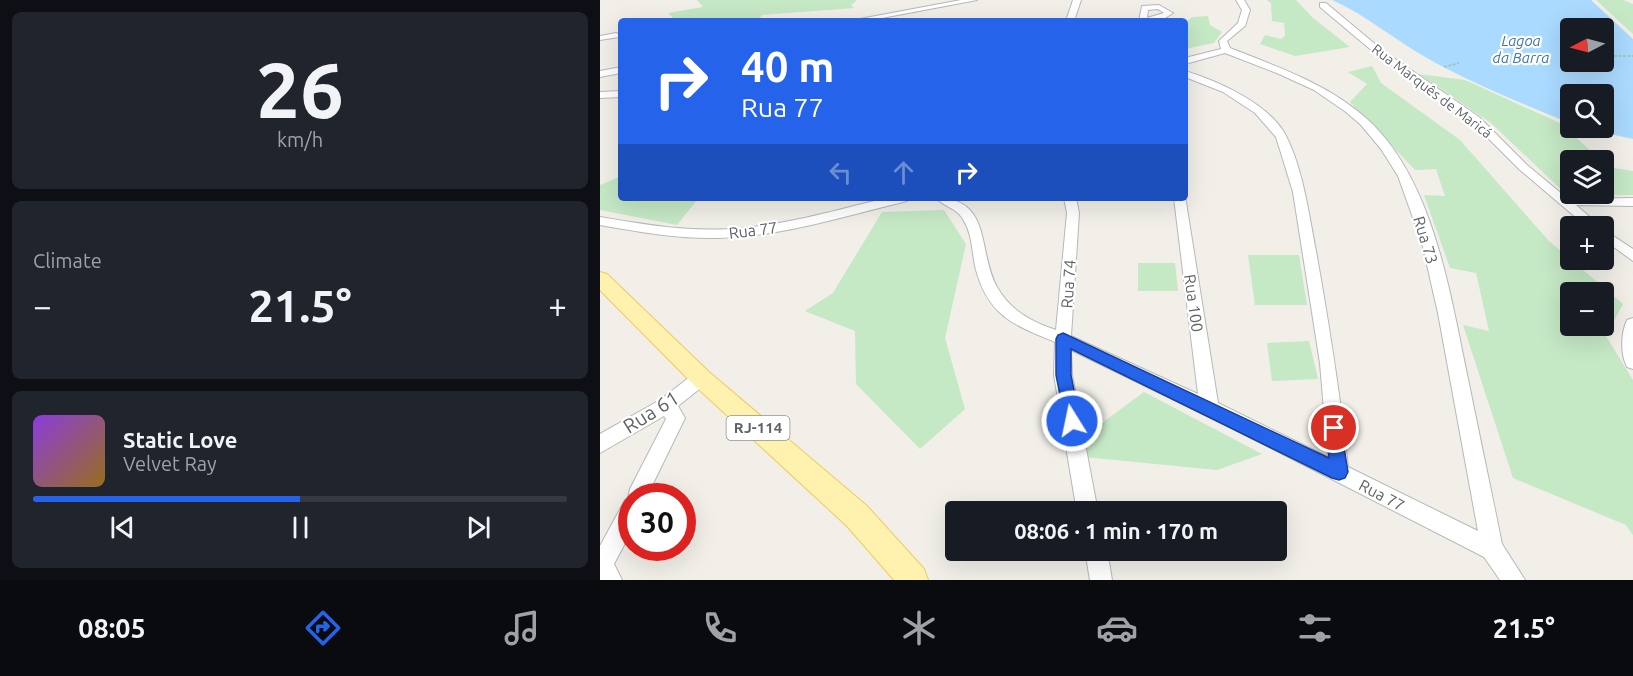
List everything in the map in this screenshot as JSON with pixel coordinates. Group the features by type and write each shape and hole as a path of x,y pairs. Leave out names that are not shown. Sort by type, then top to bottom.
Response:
{"main road":[{"name":"RJ-114","path":"600,279 701,378 857,516 913,580"}],"street":[{"path":"918,0 924,9"},
{"path":"871,18 973,0"},
{"path":"1071,18 1077,0"},
{"path":"1188,60 1226,50 1223,40 1242,24 1246,10 1240,0"},
{"name":"Rua Marquês de Maricá","path":"1323,5 1379,52 1474,119 1560,198"},
{"path":"600,38 616,35"},
{"name":"Rua 73","path":"1226,50 1291,75 1327,92 1365,123 1394,156 1415,200 1440,284 1492,549 1514,580"},
{"path":"600,74 618,71"},
{"path":"1188,75 1226,90 1259,111 1281,136 1299,192 1328,363 1339,472"},
{"path":"600,95 618,94"},
{"name":"Rua 77","path":"600,221 677,234 721,234 821,220 892,201"},
{"name":"Rua 77","path":"951,201 971,217 978,237 985,276 996,297 1020,322 1063,339 1209,407 1400,505 1492,549"},
{"name":"Rua 74","path":"1071,201 1073,213 1063,339 1064,375 1086,501"},
{"name":"Rua 100","path":"1180,201 1209,407"},
{"path":"1614,202 1633,202"},
{"name":"Rua Marquês de Maricá","path":"1566,204 1581,216"},
{"path":"1614,242 1633,256"},
{"path":"1633,324 1630,352 1633,362"},
{"name":"Rua 61","path":"600,444 666,405 701,378"},
{"path":"643,483 675,418 666,405"},
{"path":"604,571 618,539"},
{"path":"1098,561 1101,580"}],"path":[{"path":"1614,56 1633,56"},
{"path":"1444,67 1459,63"}],"green space":[{"path":"697,0 857,0 851,5 854,8 762,15 760,18 673,18 668,13 703,7"},
{"path":"1267,0 1296,0 1313,18 1350,47 1295,56 1260,44 1265,35 1281,39 1285,36 1284,23 1272,21 1271,3"},
{"path":"1596,0 1623,0 1633,4 1633,34"},
{"path":"1208,16 1210,25 1222,32 1214,43 1188,48 1188,20 1193,17"},
{"path":"1372,66 1381,83 1460,140 1548,240 1560,250 1560,270 1583,270 1597,282 1560,282 1560,336 1606,336 1633,380 1633,535 1626,525 1513,478 1463,325 1489,331 1476,273 1450,268 1424,195 1445,196 1436,169 1415,170 1350,102 1367,84 1348,72"},
{"path":"1419,74 1465,80 1560,123 1560,138 1577,138 1589,150 1560,150 1560,188 1491,123"},
{"path":"1614,168 1633,171 1633,195 1614,195"},
{"path":"618,177 618,201 696,201 677,225 600,210 600,185"},
{"path":"944,210 966,244 945,338 965,409 920,449 856,384 855,331 805,311 833,293 882,212"},
{"path":"1248,255 1299,255 1307,305 1255,305"},
{"path":"1138,263 1175,263 1178,291 1138,291"},
{"path":"1614,296 1623,304 1614,321"},
{"path":"1309,341 1318,379 1272,381 1267,343"},
{"path":"1144,392 1262,454 1217,470 1084,457 1087,434"}],"water":[{"name":"Lagoa da Barra","path":"1332,0 1591,0 1610,18 1560,18 1560,72 1614,72 1614,21 1633,39 1633,139 1614,135 1614,84 1560,84 1560,119 1497,93 1444,67 1415,51 1369,20"}],"route":[{"path":"1072,421 1064,375 1063,339 1209,407 1339,472 1334,428"}]}
